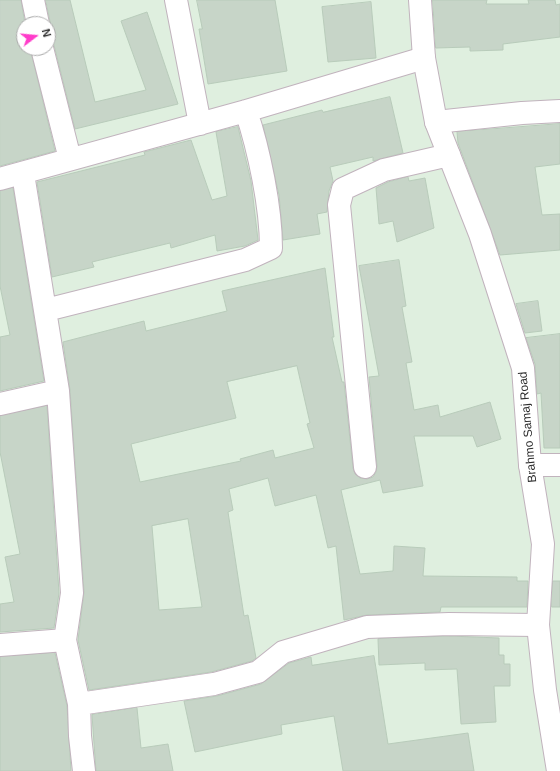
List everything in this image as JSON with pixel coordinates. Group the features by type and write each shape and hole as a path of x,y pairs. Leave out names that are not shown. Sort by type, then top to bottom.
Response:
{"street":[{"path":"33,0 36,16"},
{"path":"176,0 200,124"},
{"name":"Brahmo Samaj Road","path":"420,0 424,58 436,122 480,234 523,368 530,465 542,544 538,624 545,690 558,771"},
{"path":"44,56 70,159"},
{"path":"0,180 70,159 246,111 424,58"},
{"path":"46,310 245,260 271,248 271,230 254,136 246,111"},
{"path":"436,122 522,113 560,111"},
{"path":"365,467 339,205 343,189 374,173 449,155"},
{"path":"23,174 58,391 72,593 65,640 79,704 80,736 84,771"},
{"path":"0,404 58,391"},
{"path":"530,465 560,466"},
{"path":"79,704 214,684 258,672 283,652 367,627 449,624 538,624"},
{"path":"0,645 65,640"}],"building":[{"path":"0,0 21,0 24,16 16,16 16,56 32,56 55,151 0,166"},
{"path":"46,0 70,0 95,102 146,90 121,21 147,12 178,104 75,129 56,53 56,16 49,16"},
{"path":"197,0 275,0 287,71 208,84 199,29 202,29"},
{"path":"433,0 487,0 486,4 529,4 528,0 555,0 556,5 560,4 560,37 503,44 503,50 470,51 470,47 436,48"},
{"path":"371,2 376,58 328,62 322,7"},
{"path":"390,97 403,153 373,161 373,157 330,167 333,181 329,191 327,212 317,214 320,234 283,240 279,195 263,125 322,110 323,112"},
{"path":"560,124 560,164 535,167 542,215 560,214 560,250 500,255 458,143 457,132"},
{"path":"238,127 251,181 258,240 245,246 217,251 215,235 171,248 170,243 92,262 94,267 52,277 37,182 145,155 144,152 191,140 212,200 227,196 216,132"},
{"path":"408,177 409,181 425,178 434,228 397,242 393,221 379,224 376,188 388,182"},
{"path":"13,188 44,381 0,391 0,337 10,335 0,286 0,191"},
{"path":"399,260 406,306 402,307 412,362 406,363 414,410 438,405 440,417 490,402 501,439 477,447 473,436 414,436 423,486 383,493 380,480 341,490 360,574 393,571 394,546 425,548 423,576 517,577 517,581 528,581 527,607 441,607 440,612 367,615 344,620 336,546 328,548 316,495 275,506 268,478 229,489 233,510 228,512 244,616 248,615 256,658 252,661 211,672 89,690 78,640 84,592 70,390 63,342 144,321 146,331 227,311 222,291 325,268 334,337 332,337 342,382 344,382 353,468 355,474 360,478 367,479 373,477 377,466 369,377 379,376 359,266","holes":["297,366 310,423 307,424 314,448 275,458 273,450 240,459 241,461 140,482 131,444 236,418 227,382","188,519 202,607 159,610 152,526"]},
{"path":"538,301 542,331 525,333 516,304"},
{"path":"560,334 560,448 544,448 541,393 537,394 535,364 526,338"},
{"path":"47,406 59,593 54,628 0,632 0,604 14,602 5,557 20,554 0,452 0,416"},
{"path":"553,581 560,581 560,607 552,607"},
{"path":"449,636 499,638 499,655 504,655 504,664 510,664 510,686 494,686 496,722 461,724 457,669 425,670 425,663 379,665 378,639"},
{"path":"55,653 67,706 71,771 0,771 0,657"},
{"path":"374,656 388,744 468,733 474,771 343,771 334,716 281,725 282,734 195,752 184,701 217,696 261,684 289,663 311,657 312,665"},
{"path":"137,708 141,748 168,744 173,771 96,771 92,715"}]}
